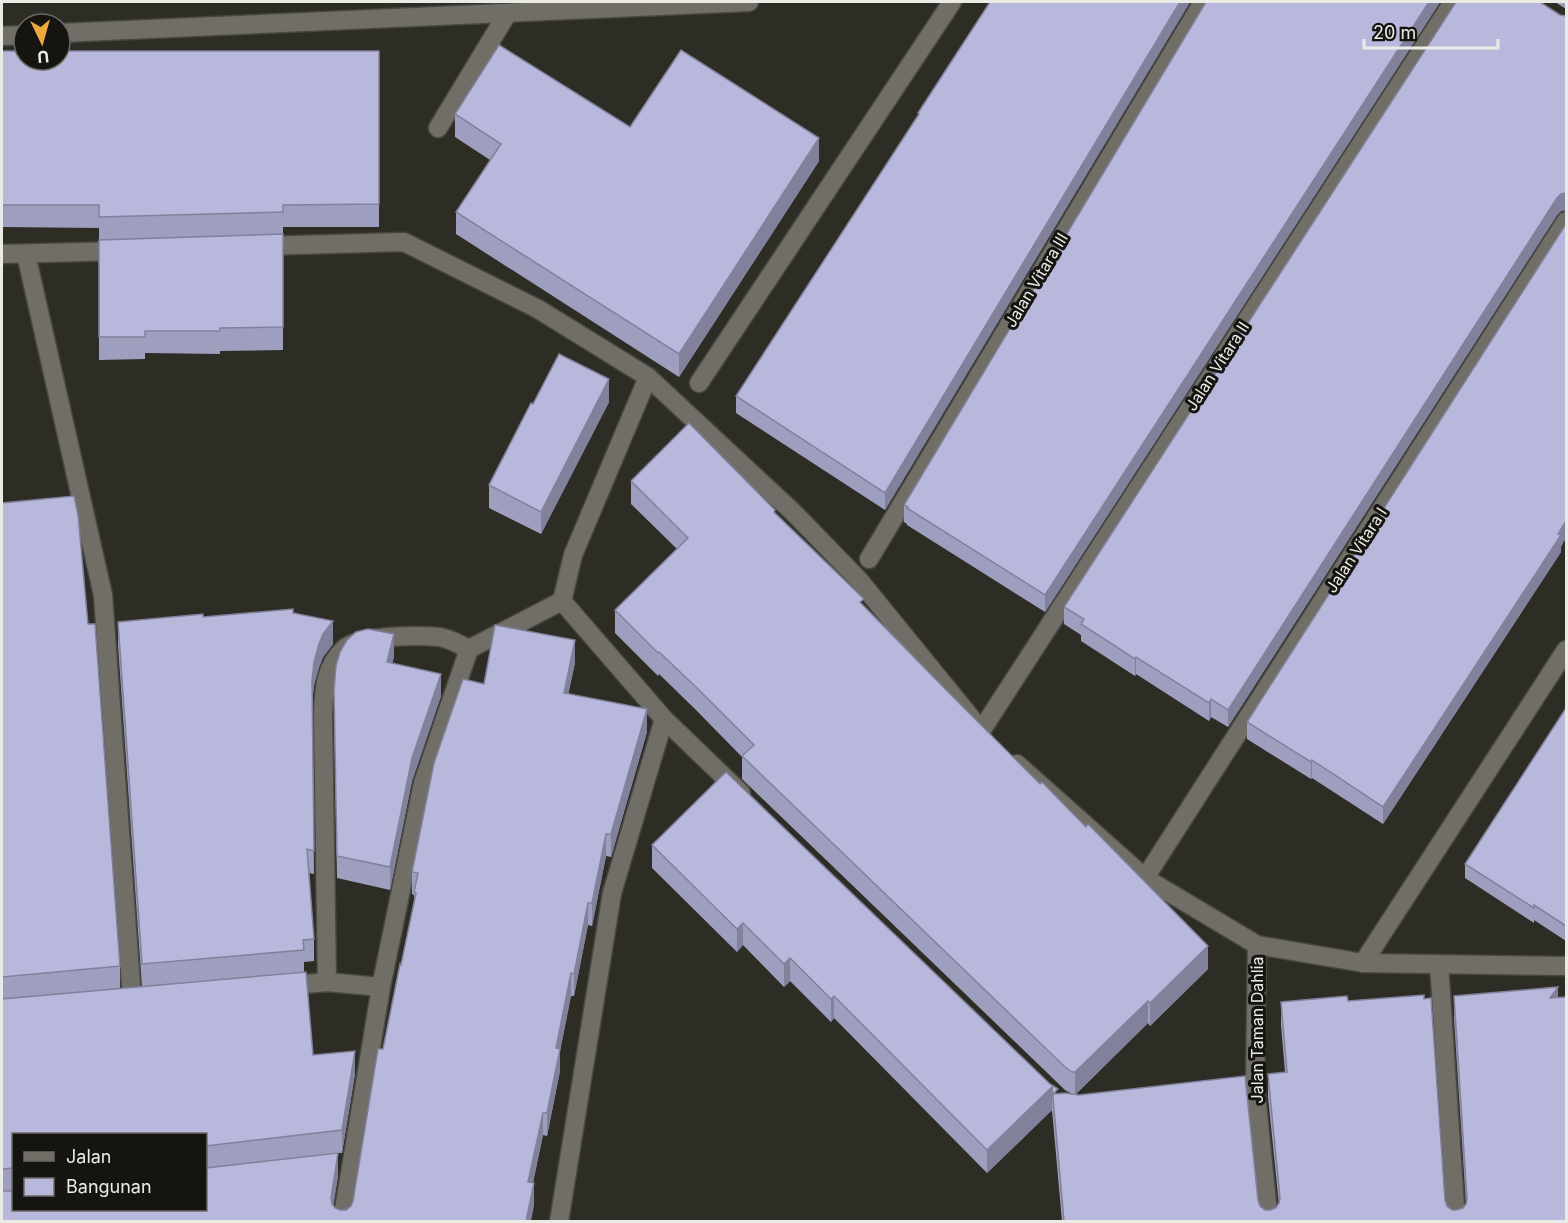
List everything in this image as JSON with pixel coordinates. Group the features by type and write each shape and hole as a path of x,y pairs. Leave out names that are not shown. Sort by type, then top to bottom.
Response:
{"street":[{"path":"72,32 749,2"},
{"path":"699,383 952,2"},
{"name":"Jalan Vitara III","path":"868,559 1203,2"},
{"name":"Jalan Vitara II","path":"648,377 794,513 859,580 986,735 1453,2"},
{"path":"438,128 507,14"},
{"name":"Jalan Vitara I","path":"1145,878 1566,221"},
{"path":"238,247 404,242 538,309 648,377 573,555 562,601 469,649 423,783 381,987 342,1221"},
{"path":"2,254 144,250"},
{"path":"26,254 104,595 132,999"},
{"path":"562,601 664,719 750,801"},
{"path":"327,982 323,713 326,676 345,648 357,641 381,637 441,637 469,649"},
{"path":"1363,963 1566,650"},
{"path":"559,1221 612,893 664,719"},
{"path":"1007,754 1145,878 1257,945 1363,963 1566,966"},
{"name":"Jalan Taman Dahlia","path":"1257,945 1255,1085 1269,1221"},
{"path":"1439,964 1456,1221"},
{"path":"270,987 327,982 381,987"},
{"path":"1208,1091 1255,1085"},
{"path":"330,1166 352,1164"}],"building":[{"path":"990,2 1180,2 885,493 736,396"},
{"path":"1206,2 1429,2 1045,595 904,505"},
{"path":"1456,2 1540,2 1560,15 1566,16 1566,193 1557,198 1228,710 1211,699 1209,703 1136,657 1135,659 1081,624 1084,619 1064,607"},
{"path":"499,45 630,127 681,50 819,138 679,354 456,212 501,144 455,114"},
{"path":"2,51 12,51 12,72 72,72 72,51 379,51 379,204 283,205 283,212 99,217 99,205 2,205"},
{"path":"1566,224 1566,521 1558,534 1561,535 1383,807 1312,760 1311,762 1247,722"},
{"path":"283,234 283,327 220,328 220,331 145,331 145,337 99,337 99,240"},
{"path":"559,354 609,379 541,512 489,485"},
{"path":"689,423 775,510 774,512 864,599 860,602 955,699 1040,784 1042,782 1086,827 1088,824 1208,946 1075,1072 1065,1067 742,756 754,745 615,610 688,538 631,481"},
{"path":"74,496 78,515 88,624 95,624 120,966 2,977 2,503"},
{"path":"293,609 293,613 333,621 319,644 312,681 314,851 307,849 314,939 303,940 304,950 142,964 118,622"},
{"path":"495,625 575,640 564,693 647,709 611,834 606,834 592,903 588,903 574,974 571,973 556,1048 560,1049 547,1113 543,1113 528,1182 534,1183 526,1221 2,1221 2,1191 12,1191 12,1211 207,1211 207,1168 338,1153 332,1204 340,1210 346,1210 351,1206 378,1049 383,1049 416,893 414,892 418,873 412,872 434,763 463,679 484,684"},
{"path":"368,629 394,634 387,662 441,674 412,758 390,867 337,856 334,690 336,666 347,640 356,632"},
{"path":"1566,708 1566,926 1465,864"},
{"path":"726,772 1050,1084 1058,1089 1053,1094 1079,1095 1245,1076 1258,1200 1260,1206 1265,1210 1276,1208 1280,1198 1268,1074 1287,1072 1281,1002 1347,996 1348,1001 1424,995 1424,999 1431,998 1445,1200 1447,1206 1456,1210 1463,1208 1467,1199 1454,996 1558,987 1550,998 1566,997 1566,1221 1064,1221 1052,1087 987,1150 834,996 831,999 790,958 784,964 743,923 737,929 652,845"},
{"path":"306,972 313,1055 355,1051 342,1130 207,1146 207,1133 12,1133 12,1168 2,1169 2,999"}]}
